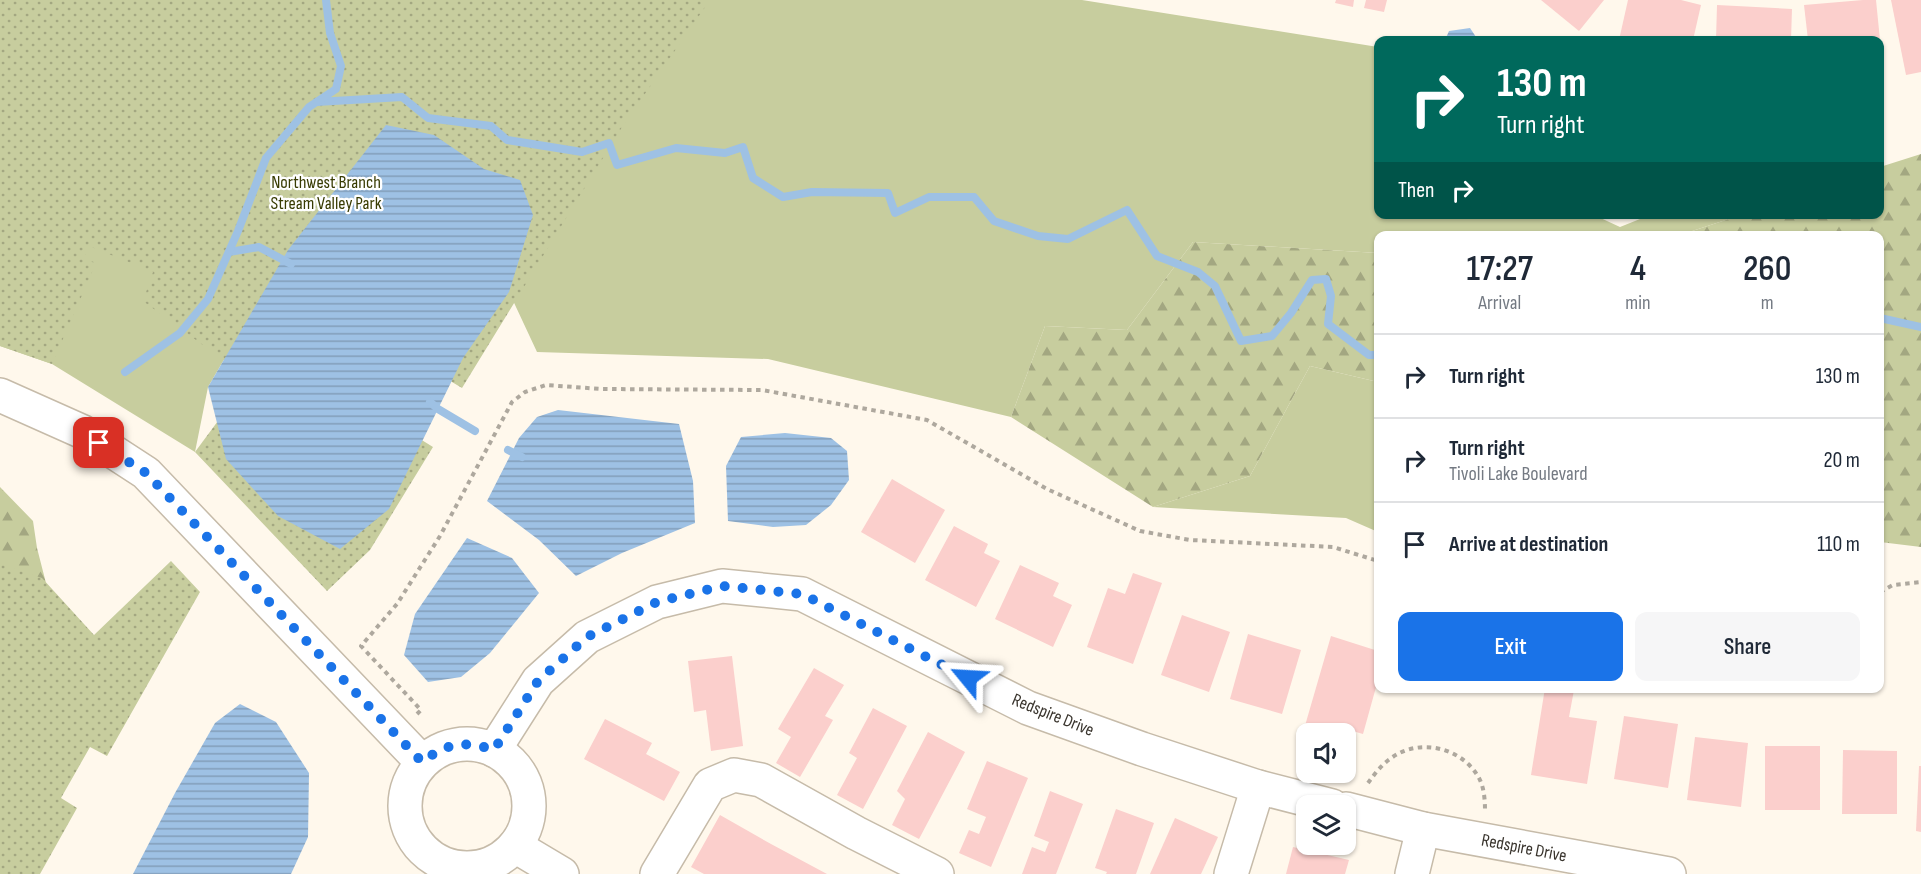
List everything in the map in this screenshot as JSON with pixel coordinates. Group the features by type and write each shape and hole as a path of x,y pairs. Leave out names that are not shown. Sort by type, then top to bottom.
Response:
{"street":[{"path":"0,395 83,432 146,473 422,762"},
{"name":"Redspire Drive","path":"494,750 538,681 587,637 657,602 722,586 802,594 1028,708 1142,749 1258,787 1296,797"},
{"path":"456,744 475,744 494,750 509,760 520,775 527,792 528,811 524,829 515,846 502,857 486,865 469,868 432,867 410,832 405,814 405,795 411,778 422,762 438,751 456,744"},
{"path":"657,874 710,785 734,775 761,780 856,833 937,874"},
{"path":"1231,874 1258,787"},
{"name":"Redspire Drive","path":"1356,812 1573,866 1669,874"},
{"path":"1412,874 1423,829"},
{"path":"515,846 562,874"}],"path":[{"path":"421,710 361,646 397,604 434,546 512,402 525,392 546,385 601,389 762,390 927,420 1047,489 1140,531 1190,540 1333,547 1374,560"},
{"path":"1884,589 1893,585 1921,582"},
{"path":"1367,784 1391,758 1407,750 1434,747 1453,752 1467,763 1480,779 1485,811"}],"green space":[{"name":"Northwest Branch Stream Valley Park","path":"0,0 710,0 622,127 462,388 417,361 383,416 433,447 370,550 327,591 195,452 249,379 143,301 153,272 89,246 84,258 96,263 52,364 0,346"},
{"path":"432,0 1082,0 1374,46 1374,219 1603,219 1620,227 1640,219 1729,219 1692,231 1374,231 1374,253 1193,242 1127,330 1045,326 1011,417 768,359 537,352 509,292 288,250 208,387 195,452 52,364 0,346 0,145"},
{"path":"1921,154 1921,547 1884,542 1884,231 1692,231 1729,219 1884,219 1884,166"},
{"path":"1193,242 1374,253 1374,381 1310,366 1250,476 1153,507 1011,417 1045,326 1127,330"},
{"path":"1310,366 1374,381 1374,530 1346,518 1153,507 1250,476"},
{"path":"0,487 33,521 37,548 57,626 0,694"},
{"path":"171,561 200,592 107,756 90,747 61,798 77,808 40,874 0,874 0,564 42,578 94,635"}],"water":[{"path":"1470,28 1475,36 1447,36 1449,31"},
{"path":"386,125 434,135 484,169 520,180 533,215 509,292 463,358 389,509 340,549 278,516 226,459 208,387 288,250"},
{"path":"558,410 679,424 693,481 695,523 622,553 576,576 539,540 487,501 519,438 537,417"},
{"path":"785,433 831,438 847,451 849,480 831,505 806,525 773,527 728,521 726,466 741,437"},
{"path":"467,538 512,558 539,593 490,653 461,677 428,682 404,655 415,614"},
{"path":"240,704 276,722 309,773 308,837 291,874 133,874 215,723"}],"building":[{"path":"1336,0 1354,0 1353,7 1335,3"},
{"path":"1366,0 1387,0 1384,12 1364,8"},
{"path":"1541,0 1604,0 1579,31"},
{"path":"1628,0 1681,0 1701,5 1694,36 1620,36"},
{"path":"1876,0 1880,36 1808,36 1804,5"},
{"path":"1891,0 1921,0 1921,72 1906,75"},
{"path":"1717,5 1792,9 1791,36 1716,36"},
{"path":"892,479 945,510 915,563 861,532"},
{"path":"954,526 988,544 984,553 1000,561 976,607 925,580"},
{"path":"1020,565 1059,583 1053,596 1072,605 1053,647 995,619"},
{"path":"1133,573 1162,583 1133,664 1087,647 1108,588 1125,594"},
{"path":"1182,615 1230,632 1209,692 1161,675"},
{"path":"1248,634 1301,650 1282,714 1230,699"},
{"path":"1331,636 1374,650 1374,693 1363,734 1356,732 1356,723 1306,723"},
{"path":"732,656 743,746 711,751 706,710 694,712 688,661"},
{"path":"814,668 844,685 825,716 833,720 800,777 776,763 791,737 778,729"},
{"path":"1544,693 1573,693 1569,717 1597,721 1587,784 1531,775"},
{"path":"873,708 907,726 863,809 837,795 857,758 849,753"},
{"path":"1624,716 1678,724 1668,788 1614,779"},
{"path":"605,719 652,743 646,754 680,772 664,801 584,759"},
{"path":"928,732 965,752 919,839 892,825 905,799 897,791"},
{"path":"1695,737 1748,743 1741,807 1687,800"},
{"path":"1765,746 1820,746 1820,810 1765,810"},
{"path":"1843,750 1897,751 1897,814 1842,814"},
{"path":"987,761 1028,778 991,867 959,853 969,830 979,834 986,817 967,809"},
{"path":"1919,766 1921,766 1921,832 1916,831"},
{"path":"1050,791 1083,804 1056,874 1022,874 1032,847 1045,852 1049,842 1034,836"},
{"path":"1116,809 1154,823 1136,874 1106,874 1107,872 1095,868"},
{"path":"720,815 827,874 704,874 691,867"},
{"path":"1175,818 1218,837 1201,874 1150,874"},
{"path":"1293,847 1296,848 1296,855 1327,855 1349,860 1345,874 1286,874"}],"waterway":[{"path":"125,372 180,333 208,299 238,231 266,158 309,107 336,89 341,66 330,33 326,0"},
{"path":"317,102 402,97 428,118 491,126 507,140 582,152 609,143 617,165 676,148 725,153 743,147 753,178 783,197 812,192 888,193 895,213 929,197 974,197 994,221 1038,236 1068,239 1127,210 1157,256 1198,272 1215,286 1241,341 1272,336 1291,313 1312,280 1326,279 1331,296 1328,324 1369,355 1374,355"},
{"path":"229,252 259,247 291,264"},
{"path":"1884,319 1921,327"},
{"path":"430,402 475,431"},
{"path":"508,450 522,457"}],"route":[{"path":"99,443 146,473 422,762 438,751 456,744 475,744 494,750 538,681 587,637 657,602 722,586 802,594 968,678"}]}
